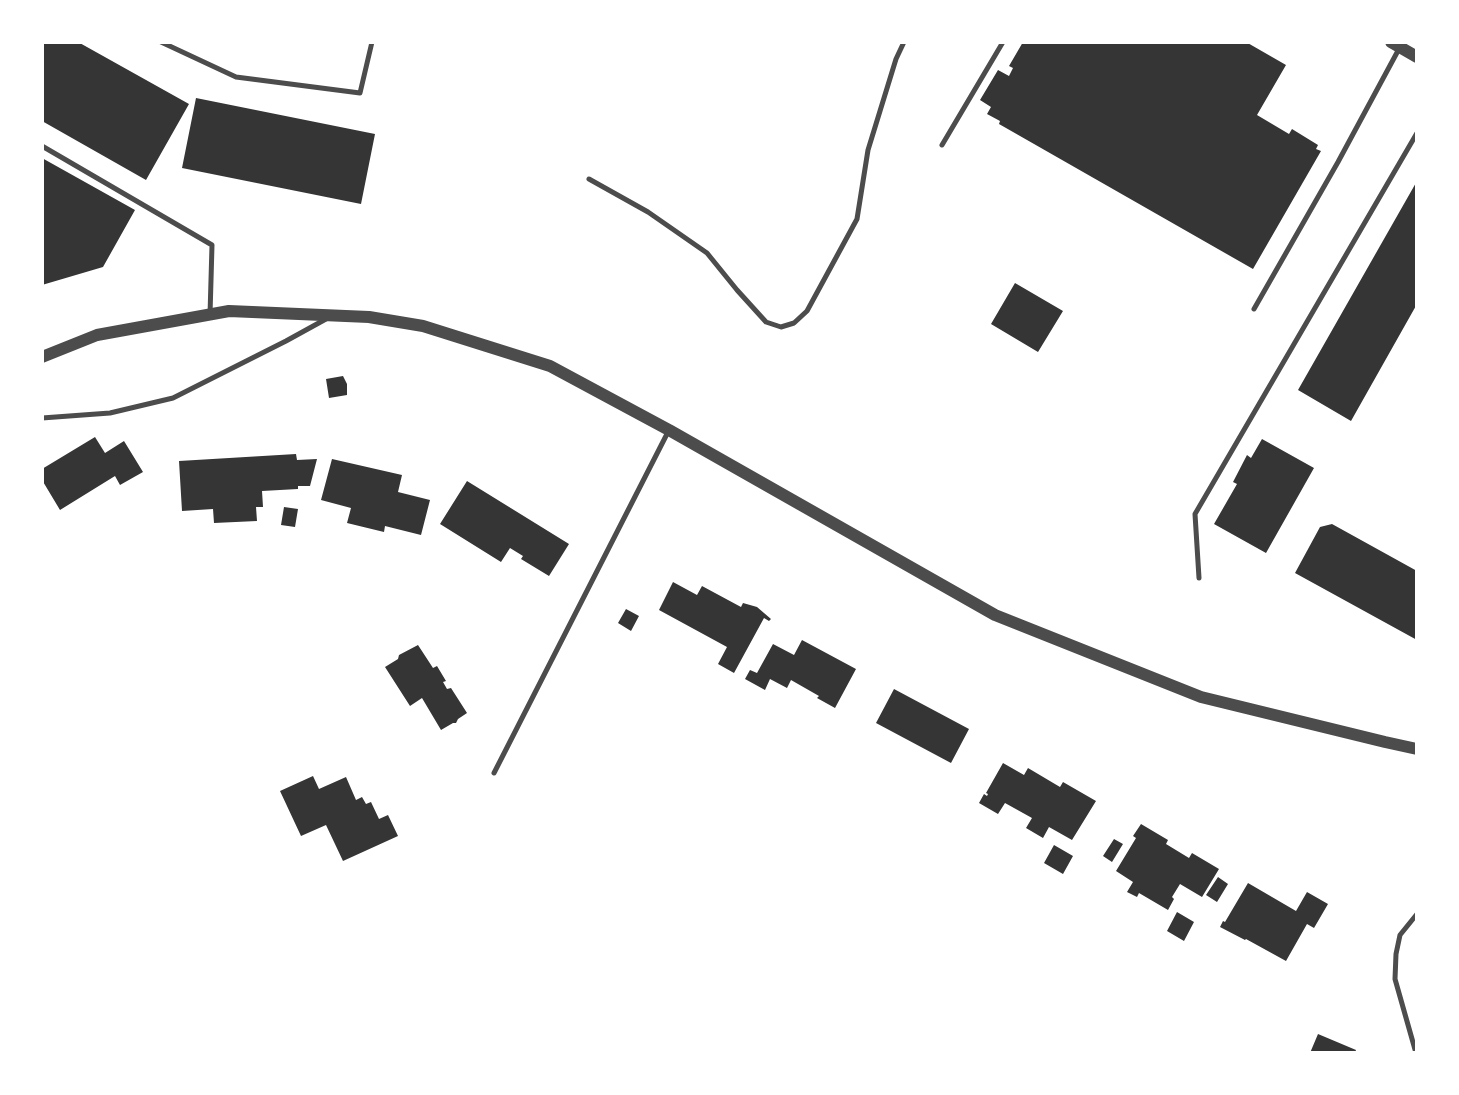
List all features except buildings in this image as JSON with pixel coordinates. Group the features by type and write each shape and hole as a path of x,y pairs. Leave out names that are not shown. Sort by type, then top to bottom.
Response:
{"street":[{"path":"1396,45 1417,57"},
{"path":"42,357 97,335 229,312 369,317 423,326 550,366 670,430 995,615 1201,697 1417,748"}],"lane":[{"path":"161,42 236,78 360,93 372,42"},
{"path":"589,179 648,212 707,253 765,322 781,327 794,323 807,311 857,219 868,150 896,59 904,42"},
{"path":"942,145 1003,42"},
{"path":"1254,309 1338,162 1396,45"},
{"path":"1199,578 1195,514 1417,134"},
{"path":"42,146 212,245 210,315"},
{"path":"42,418 110,412 173,398 331,315"},
{"path":"494,773 670,430"},
{"path":"1416,1053 1395,979 1400,935 1417,914"}]}
